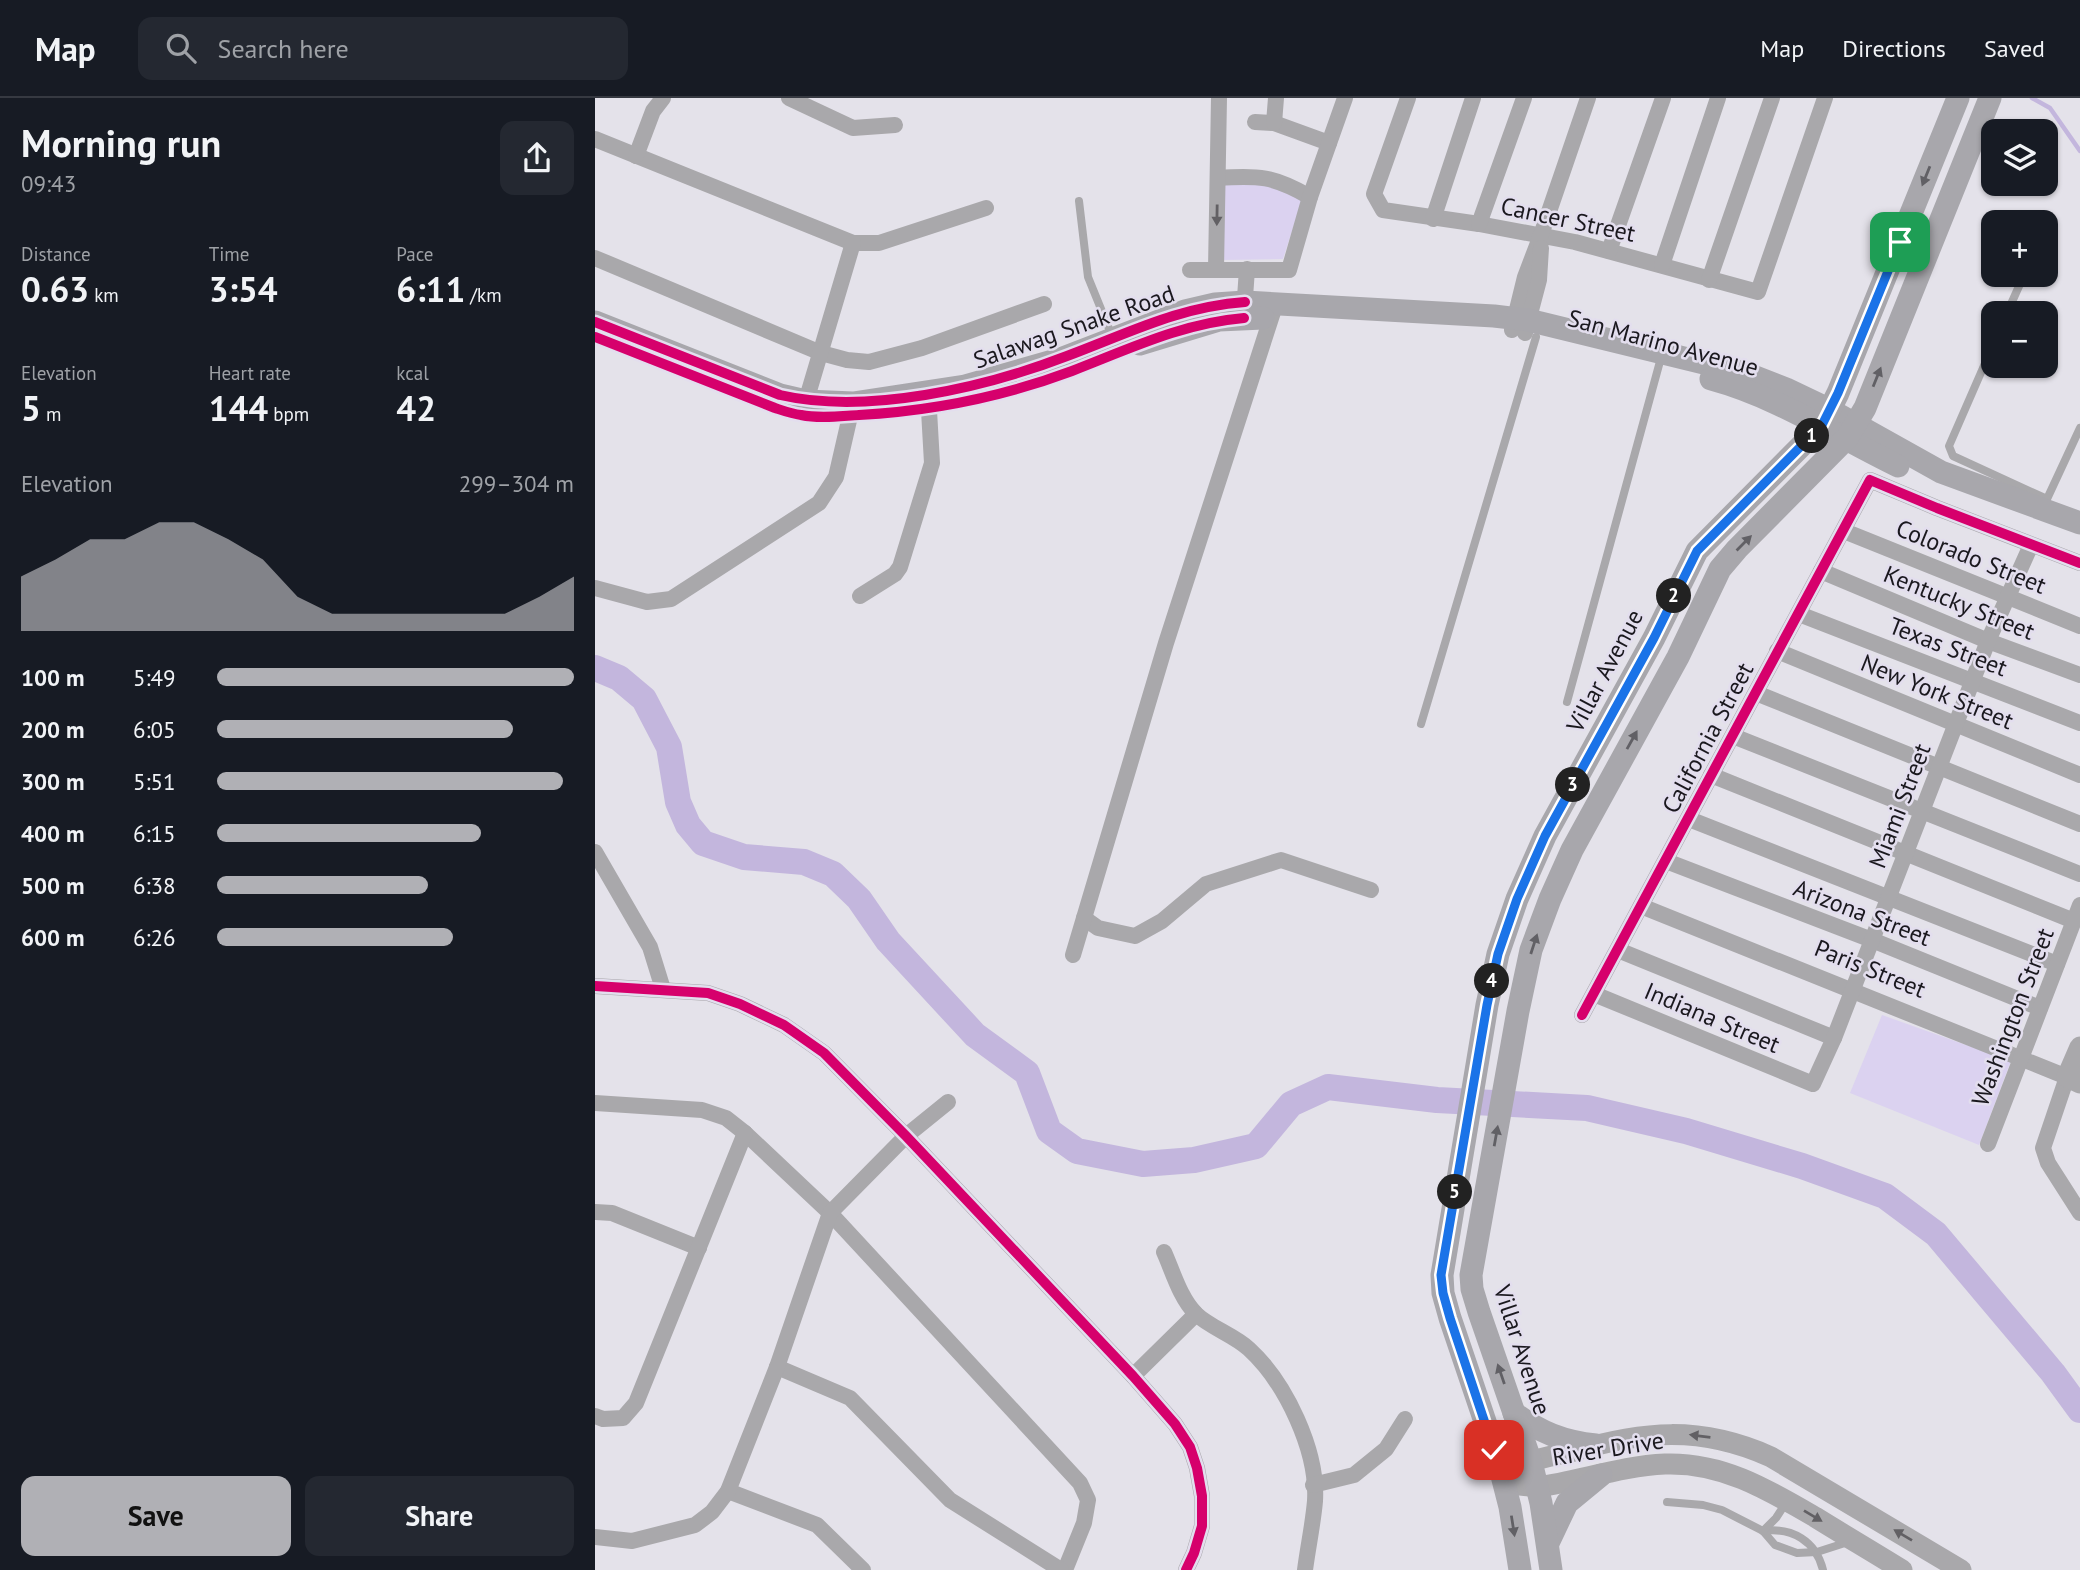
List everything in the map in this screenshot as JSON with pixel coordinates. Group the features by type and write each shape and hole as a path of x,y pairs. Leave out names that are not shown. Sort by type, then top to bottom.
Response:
{"main road":[{"name":"Villar Avenue","path":"1551,1570 1538,1487 1531,1462 1472,1289 1472,1263 1531,950 1572,850 1678,657 1720,569 1851,431 1865,408 1990,98"},
{"name":"Villar Avenue","path":"1520,1570 1504,1483 1443,1293 1442,1262 1498,954 1517,899 1539,848 1654,638 1690,563 1709,538 1826,418 1955,105"},
{"name":"Salawag Snake Road","path":"929,401 1063,358 1185,311 1215,304 1244,310"},
{"name":"San Marino Avenue","path":"1244,310 1523,327 1661,359 1826,418 1851,431 1861,447 1944,488 2043,516 2080,523"},
{"name":"Salawag Snake Road","path":"595,337 801,416 929,401 1068,372 1155,338 1244,310"},
{"name":"Salawag Snake Road","path":"595,322 780,395 852,409"},
{"name":"San Marino Avenue","path":"2043,516 2080,540"},
{"path":"1514,1413 1533,1426 1561,1439 1596,1444"},
{"path":"1548,1543 1567,1503 1601,1475"}],"street":[{"path":"635,156 653,111 663,98"},
{"path":"789,98 853,128 895,125"},
{"path":"1216,269 1219,98"},
{"path":"1274,123 1276,98"},
{"path":"1190,270 1289,270 1310,197 1345,98"},
{"name":"Cancer Street","path":"1408,98 1374,194 1383,210 1541,235 1758,292 1825,98"},
{"path":"1433,219 1473,98"},
{"path":"1479,224 1524,98"},
{"path":"1523,327 1539,280 1541,235 1588,98"},
{"path":"1609,251 1663,98"},
{"path":"1662,265 1718,98"},
{"path":"1709,280 1772,98"},
{"path":"1255,122 1274,123 1328,144"},
{"path":"595,139 853,243 879,243 986,208"},
{"path":"1218,178 1256,176 1286,184 1310,197"},
{"path":"806,401 853,243"},
{"path":"595,258 821,353 847,360 869,362 922,348 1044,304"},
{"path":"1244,310 1247,269"},
{"path":"1073,955 1166,643 1273,310"},
{"path":"860,596 895,574 900,567 932,463 929,401"},
{"path":"595,588 647,601 671,598 819,503 836,477 852,409"},
{"name":"California Street","path":"1582,1015 1870,480 2043,516"},
{"path":"2043,516 2080,563"},
{"name":"Miami Street","path":"1812,1084 1834,1038 1988,641 2043,516"},
{"name":"Colorado Street","path":"1844,531 2080,626"},
{"name":"Kentucky Street","path":"1821,571 1988,641 2080,675"},
{"name":"Texas Street","path":"1799,614 2080,723"},
{"name":"New York Street","path":"1777,652 2080,775"},
{"path":"1756,693 2080,824"},
{"path":"1733,736 2080,874"},
{"path":"1711,775 2074,921"},
{"path":"1689,819 2057,964"},
{"path":"595,852 650,947 663,989"},
{"path":"1084,918 1098,928 1135,936 1162,921 1206,884 1281,860 1371,890"},
{"name":"Arizona Street","path":"1666,861 2040,1008"},
{"name":"Washington Street","path":"1988,1144 2080,905"},
{"name":"Paris Street","path":"1641,906 2074,1080"},
{"path":"1618,950 1834,1038"},
{"path":"595,986 708,993 740,1004 783,1025 824,1053 907,1136 1175,1424 1189,1447 1197,1468 1202,1496 1202,1526 1195,1553 1185,1570"},
{"name":"Indiana Street","path":"1594,993 1812,1084"},
{"path":"2080,1047 2074,1080 2043,1148 2047,1163 2080,1213"},
{"path":"595,1536 632,1541 695,1525 712,1512 728,1491 777,1367 829,1213 907,1136 948,1102"},
{"path":"595,1103 702,1110 726,1118 829,1213 1080,1483 1088,1500 1084,1523 1063,1570 950,1500 849,1398 777,1367"},
{"path":"595,1416 603,1419 623,1418 636,1403 745,1133"},
{"path":"595,1212 612,1213 699,1248"},
{"path":"1164,1252 1180,1289 1196,1314 1247,1347 1279,1383 1308,1447 1315,1500 1305,1570"},
{"path":"1133,1376 1196,1314"},
{"path":"1313,1485 1355,1475 1386,1449 1405,1419"},
{"name":"River Drive","path":"1504,1483 1531,1462 1596,1444 1663,1433 1707,1436 1750,1447 1798,1472 1961,1570"},
{"name":"River Drive","path":"1504,1483 1538,1487 1646,1466 1700,1466 1750,1480 1902,1570"},
{"path":"728,1491 817,1525 863,1570"}],"lane":[{"path":"1079,201 1088,277 1113,339"},
{"path":"1421,724 1523,327"},
{"path":"1567,702 1661,359"},
{"path":"1981,373 1949,446 1950,451 1953,456 1986,472 2043,516 2080,428"},
{"path":"1763,1531 1787,1501"},
{"path":"1667,1502 1713,1507 1731,1513 1763,1531 1767,1538 1785,1550 1797,1553 1817,1552 1853,1540"},
{"path":"1763,1531 1780,1529 1809,1543 1817,1552 1823,1570"}],"shaded area":[{"path":"1223,182 1265,183 1302,200 1283,259 1221,260"},
{"path":"1882,1015 2011,1061 1979,1145 1850,1093"}],"waterway":[{"path":"2032,98 2050,108 2080,151"},
{"path":"595,668 619,678 644,699 669,747 678,802 688,825 703,843 744,857 804,862 833,874 859,899 888,941 975,1035 1027,1073 1049,1131 1077,1151 1143,1164 1194,1160 1256,1146 1291,1104 1328,1087 1437,1100 1587,1108 1686,1131 1802,1166 1885,1196 1936,1234 2053,1373 2080,1410"}],"cycle path":[{"path":"595,322 780,395 850,402 887,400 963,388 1034,368 1176,315 1245,302"},
{"path":"595,337 775,408 798,415 830,417 913,410 994,395 1047,380 1178,331 1244,318"},
{"path":"1582,1015 1870,480 2080,563"},
{"path":"595,986 708,993 740,1004 784,1025 824,1053 906,1136 1175,1424 1190,1447 1202,1496 1202,1526 1186,1570"}],"route":[{"path":"1494,1450 1450,1318 1441,1275 1498,954 1517,899 1545,836 1654,638 1690,563 1709,538 1822,425 1838,393 1900,242"}]}
